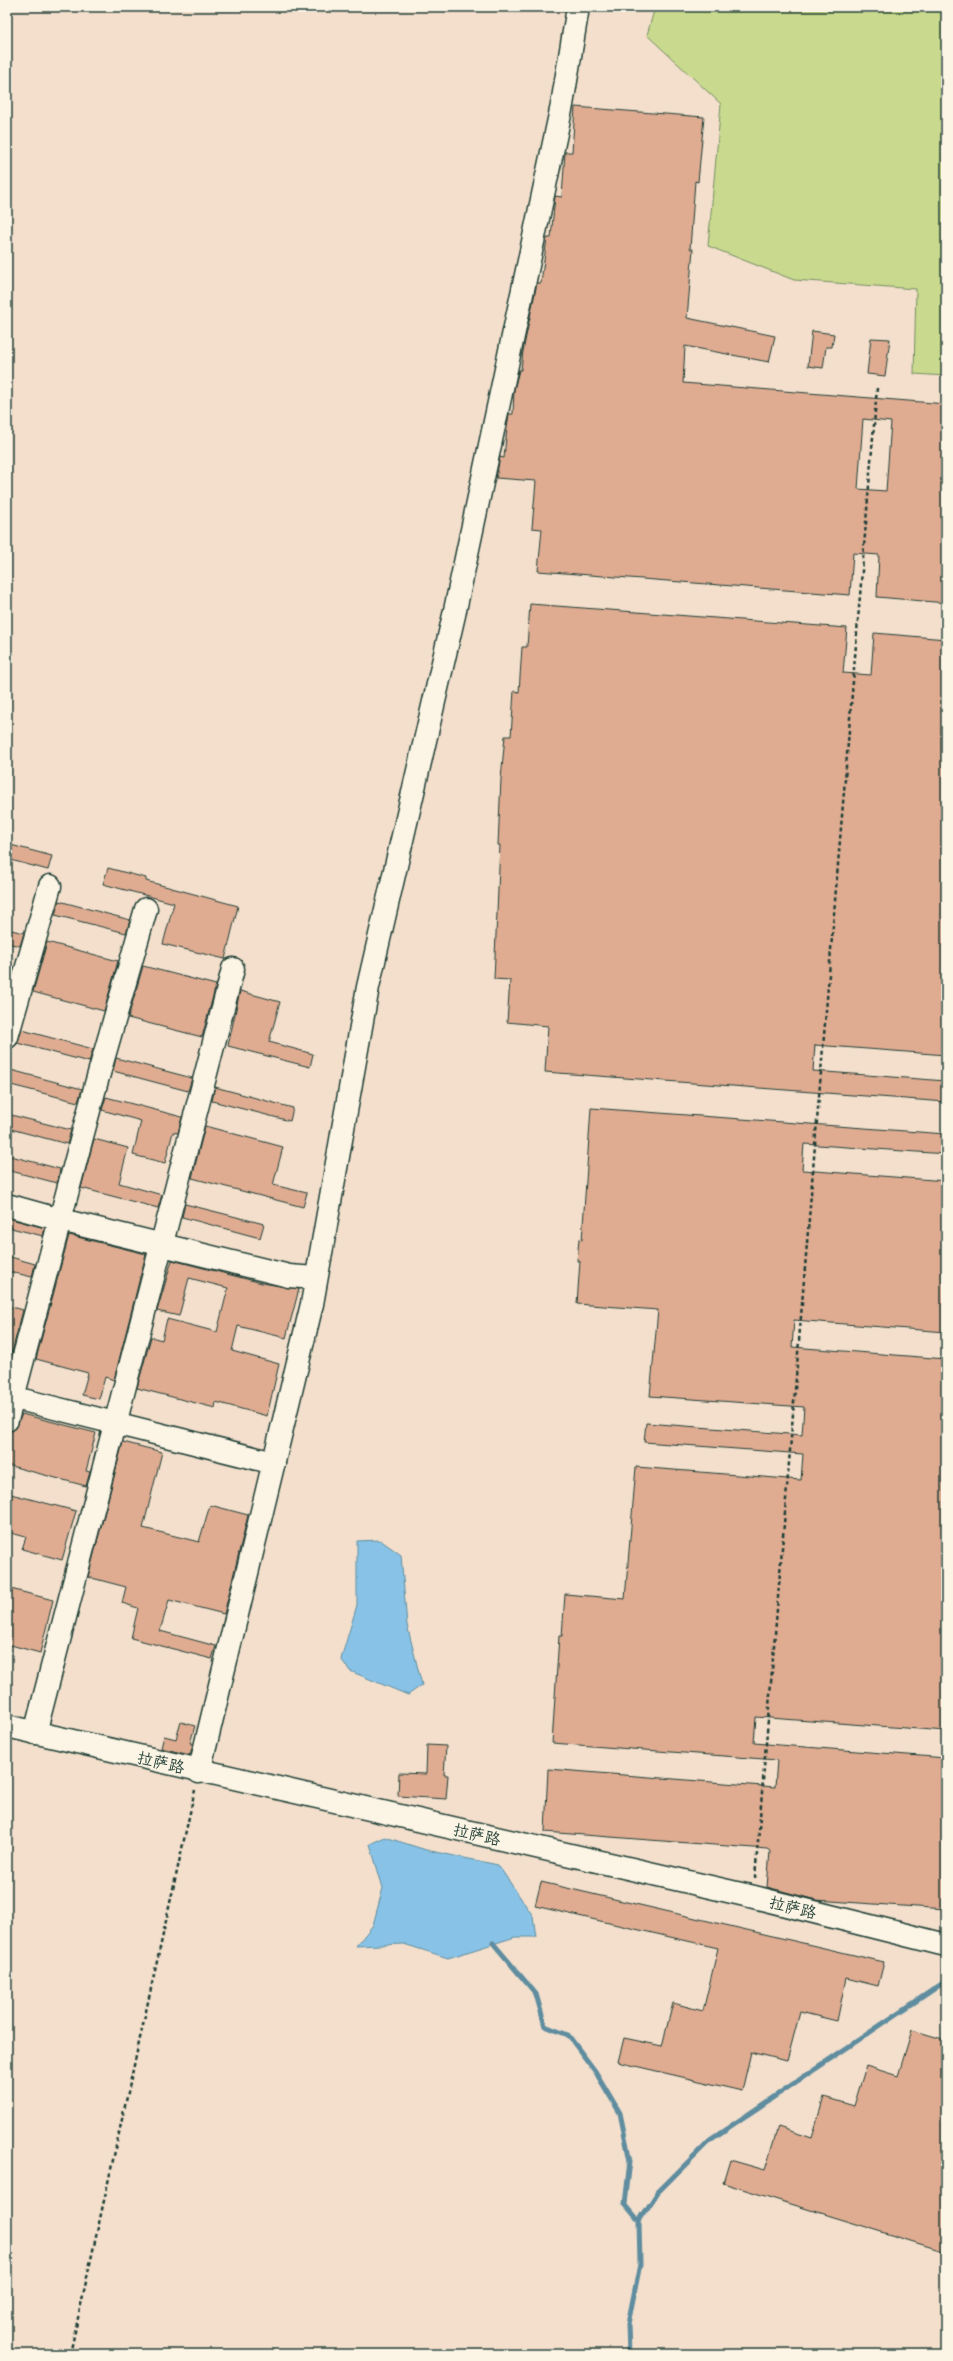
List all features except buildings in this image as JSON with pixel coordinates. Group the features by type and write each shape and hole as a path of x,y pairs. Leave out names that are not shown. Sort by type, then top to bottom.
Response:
{"street":[{"path":"199,1772 312,1304 315,1278 368,987 454,615 562,105 578,7"},
{"path":"7,1037 50,886"},
{"path":"7,1420 10,1396 61,1220 96,1084 146,909"},
{"path":"35,1732 233,969"},
{"path":"7,1205 61,1220 162,1243 289,1276 315,1278"},
{"path":"10,1396 274,1464"},
{"name":"拉萨路","path":"7,1726 199,1772 754,1897 946,1945"}],"path":[{"path":"754,1897 877,388"},
{"path":"70,2354 199,1772"}],"green space":[{"path":"655,7 946,7 946,376 914,374 916,289 794,280 708,246 721,104 647,35"}],"water":[{"path":"380,1540 401,1555 407,1625 422,1685 408,1695 350,1671 341,1659 357,1605 357,1541"},
{"path":"385,1837 426,1850 498,1865 533,1916 536,1937 515,1937 448,1958 404,1944 356,1946 373,1925 383,1888 370,1844"}],"waterway":[{"path":"493,1943 536,1994 545,2026 568,2035 595,2071 620,2113 630,2161 625,2204 639,2221"},
{"path":"629,2354 628,2324 640,2264 639,2221 658,2192 710,2140 946,1981"}]}
